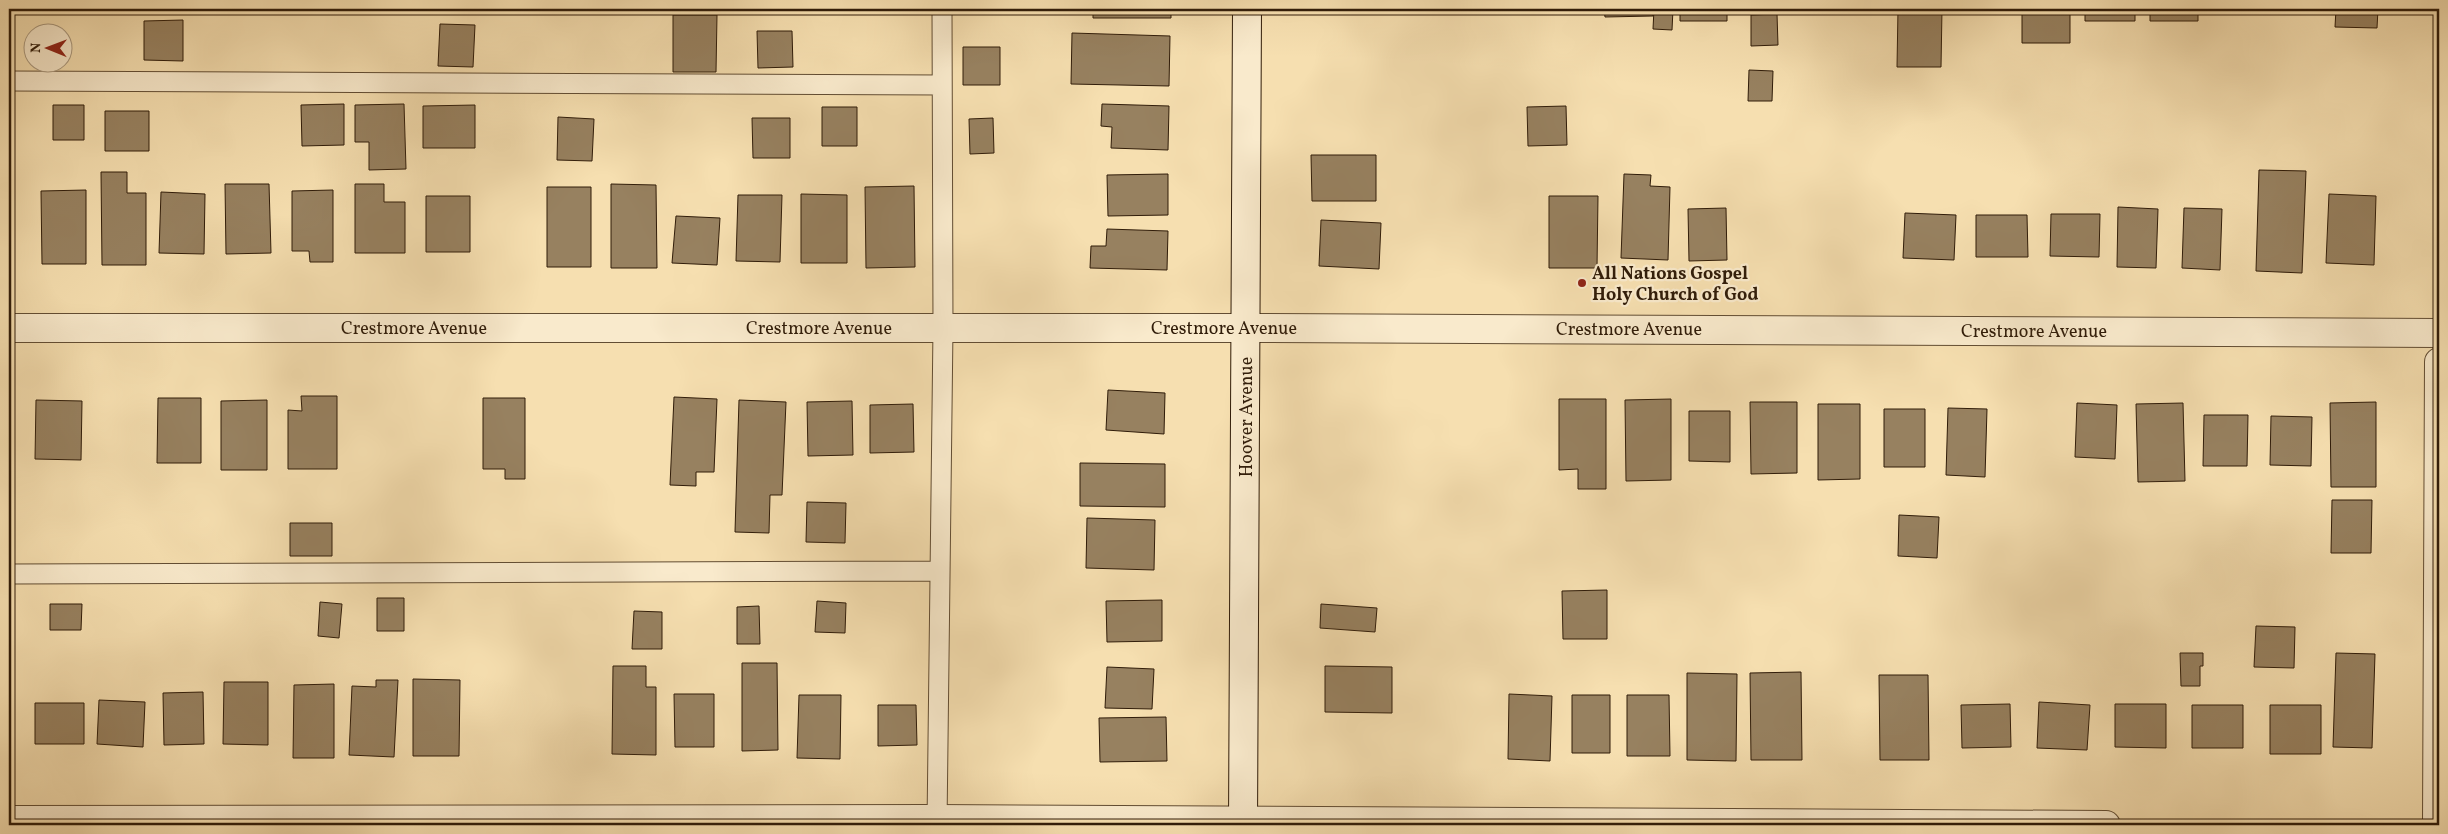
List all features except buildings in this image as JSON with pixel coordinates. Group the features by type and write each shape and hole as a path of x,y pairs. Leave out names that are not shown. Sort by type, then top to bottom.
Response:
{"street":[{"name":"Hoover Avenue","path":"1243,823 1247,9"},
{"name":"Crestmore Avenue","path":"9,328 1246,328 2439,333"},
{"path":"2437,825 2439,362"},
{"path":"9,820 2106,825"}],"lane":[{"path":"936,822 943,328 942,9"},
{"path":"9,81 942,85"},
{"path":"9,574 940,570"}],"place":[{"name":"All Nations Gospel Holy Church of God","path":"1582,283"}]}
